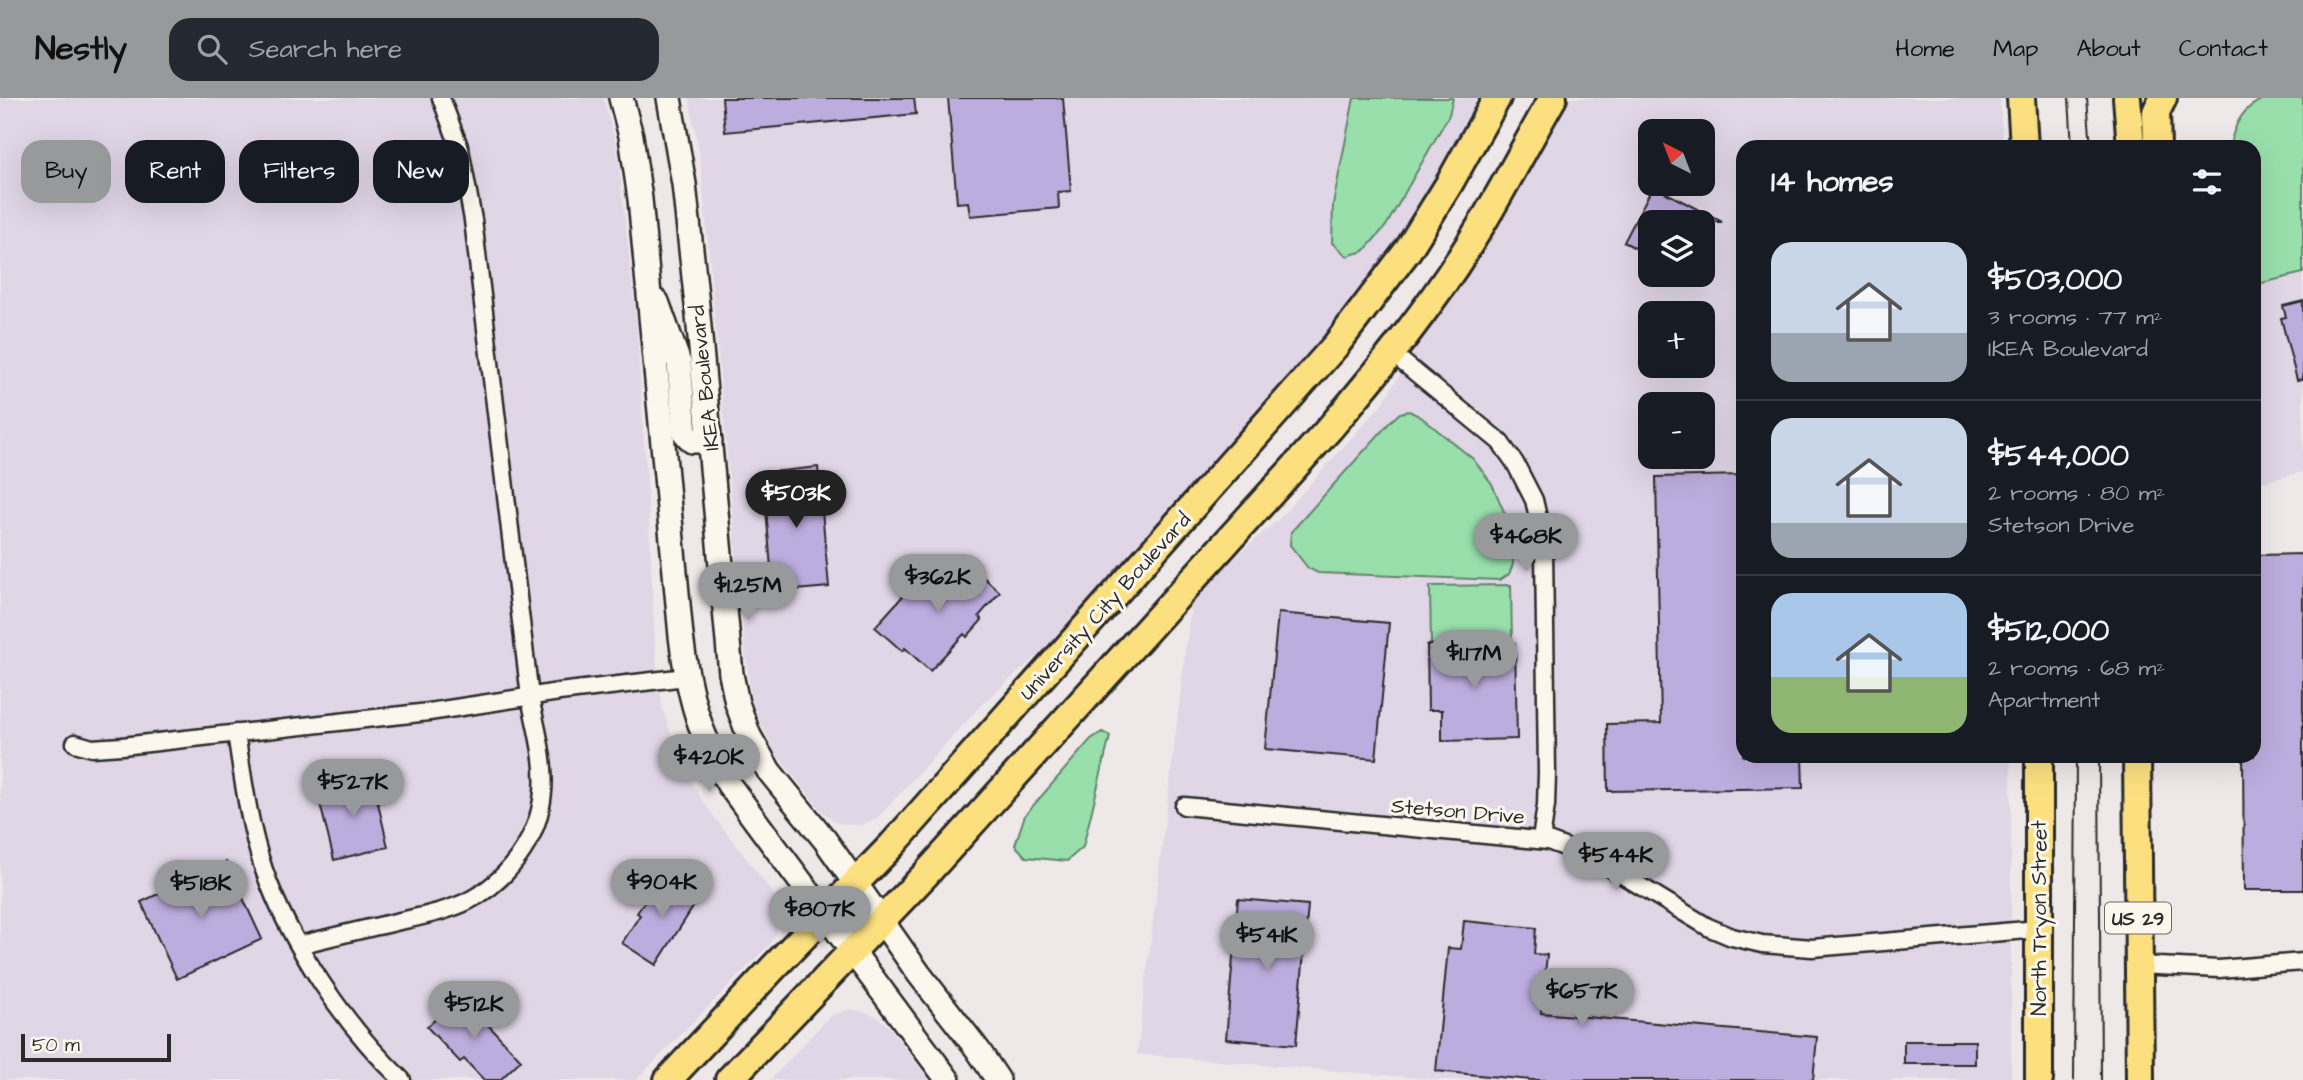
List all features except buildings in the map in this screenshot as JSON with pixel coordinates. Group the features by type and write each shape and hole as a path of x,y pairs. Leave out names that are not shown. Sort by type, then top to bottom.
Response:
{"main road":[{"name":"University City Boulevard","path":"668,1080 893,845 1336,345 1408,250 1497,98"},
{"path":"729,1080 882,920 1331,428 1393,354 1430,304 1469,244 1553,98"},
{"path":"2021,98 2024,140"},
{"path":"2127,98 2130,140"},
{"path":"2157,140 2157,112 2163,98"},
{"name":"North Tryon Street","path":"2039,763 2039,1080"},
{"name":"US 29","path":"2137,763 2140,1080"}],"street":[{"path":"299,946 447,909 479,894 508,871 519,858 535,827 543,793 541,757 530,697 471,203 460,149 441,98"},
{"path":"621,98 634,155 672,547 691,702 703,737 720,770 851,952 948,1080"},
{"name":"IKEA Boulevard","path":"669,98 684,184 731,674 741,717 769,771 825,840 919,974 998,1080"},
{"path":"648,279 677,355 685,433 692,441 710,441"},
{"path":"1393,354 1500,442 1515,463 1538,513 1544,552 1546,644 1547,784 1541,840"},
{"path":"75,743 92,748 122,747 429,712 686,677"},
{"path":"236,733 255,839 278,906 310,965 346,1015 402,1080"},
{"name":"Stetson Drive","path":"1184,806 1541,840 1594,858 1708,927 1732,937 1762,944 1812,948 2039,929"},
{"path":"2138,965 2219,969 2303,962"}],"shaded area":[{"path":"0,98 603,98 617,147 636,318 655,647 662,708 682,765 703,802 774,895 780,912 777,932 770,944 636,1080 0,1080"},
{"path":"689,98 1481,98 1438,179 1410,224 1325,337 1052,643 983,703 876,819 860,825 834,821 819,808 775,752 751,697 700,157"},
{"path":"1566,98 2000,98 2003,140 1736,140 1736,763 2011,763 2011,1080 1442,1080 1137,1054 1192,597 1278,520 1381,405 1529,170"},
{"path":"2303,273 2303,472 2261,482 2261,283"},
{"path":"851,1009 879,1018 889,1027 929,1080 770,1080 825,1021 832,1015"}],"green space":[{"path":"1354,98 1453,98 1449,115 1386,226 1364,251 1347,256 1332,243 1333,204"},
{"path":"2266,98 2303,98 2303,273 2261,283 2261,140 2232,140 2241,117 2258,101"},
{"path":"1409,411 1421,417 1473,459 1492,484 1512,530 1513,564 1509,574 1500,580 1318,573 1308,568 1290,545 1291,532 1391,421 1400,413"},
{"path":"1511,585 1512,643 1431,645 1430,586"},
{"path":"1102,732 1110,736 1083,847 1067,861 1026,857 1015,845 1025,815 1091,739"}],"tram line":[{"path":"2069,98 2072,140"},
{"path":"2087,98 2090,140"},
{"path":"2074,1080 2076,763"},
{"path":"2099,763 2101,1080"}]}
